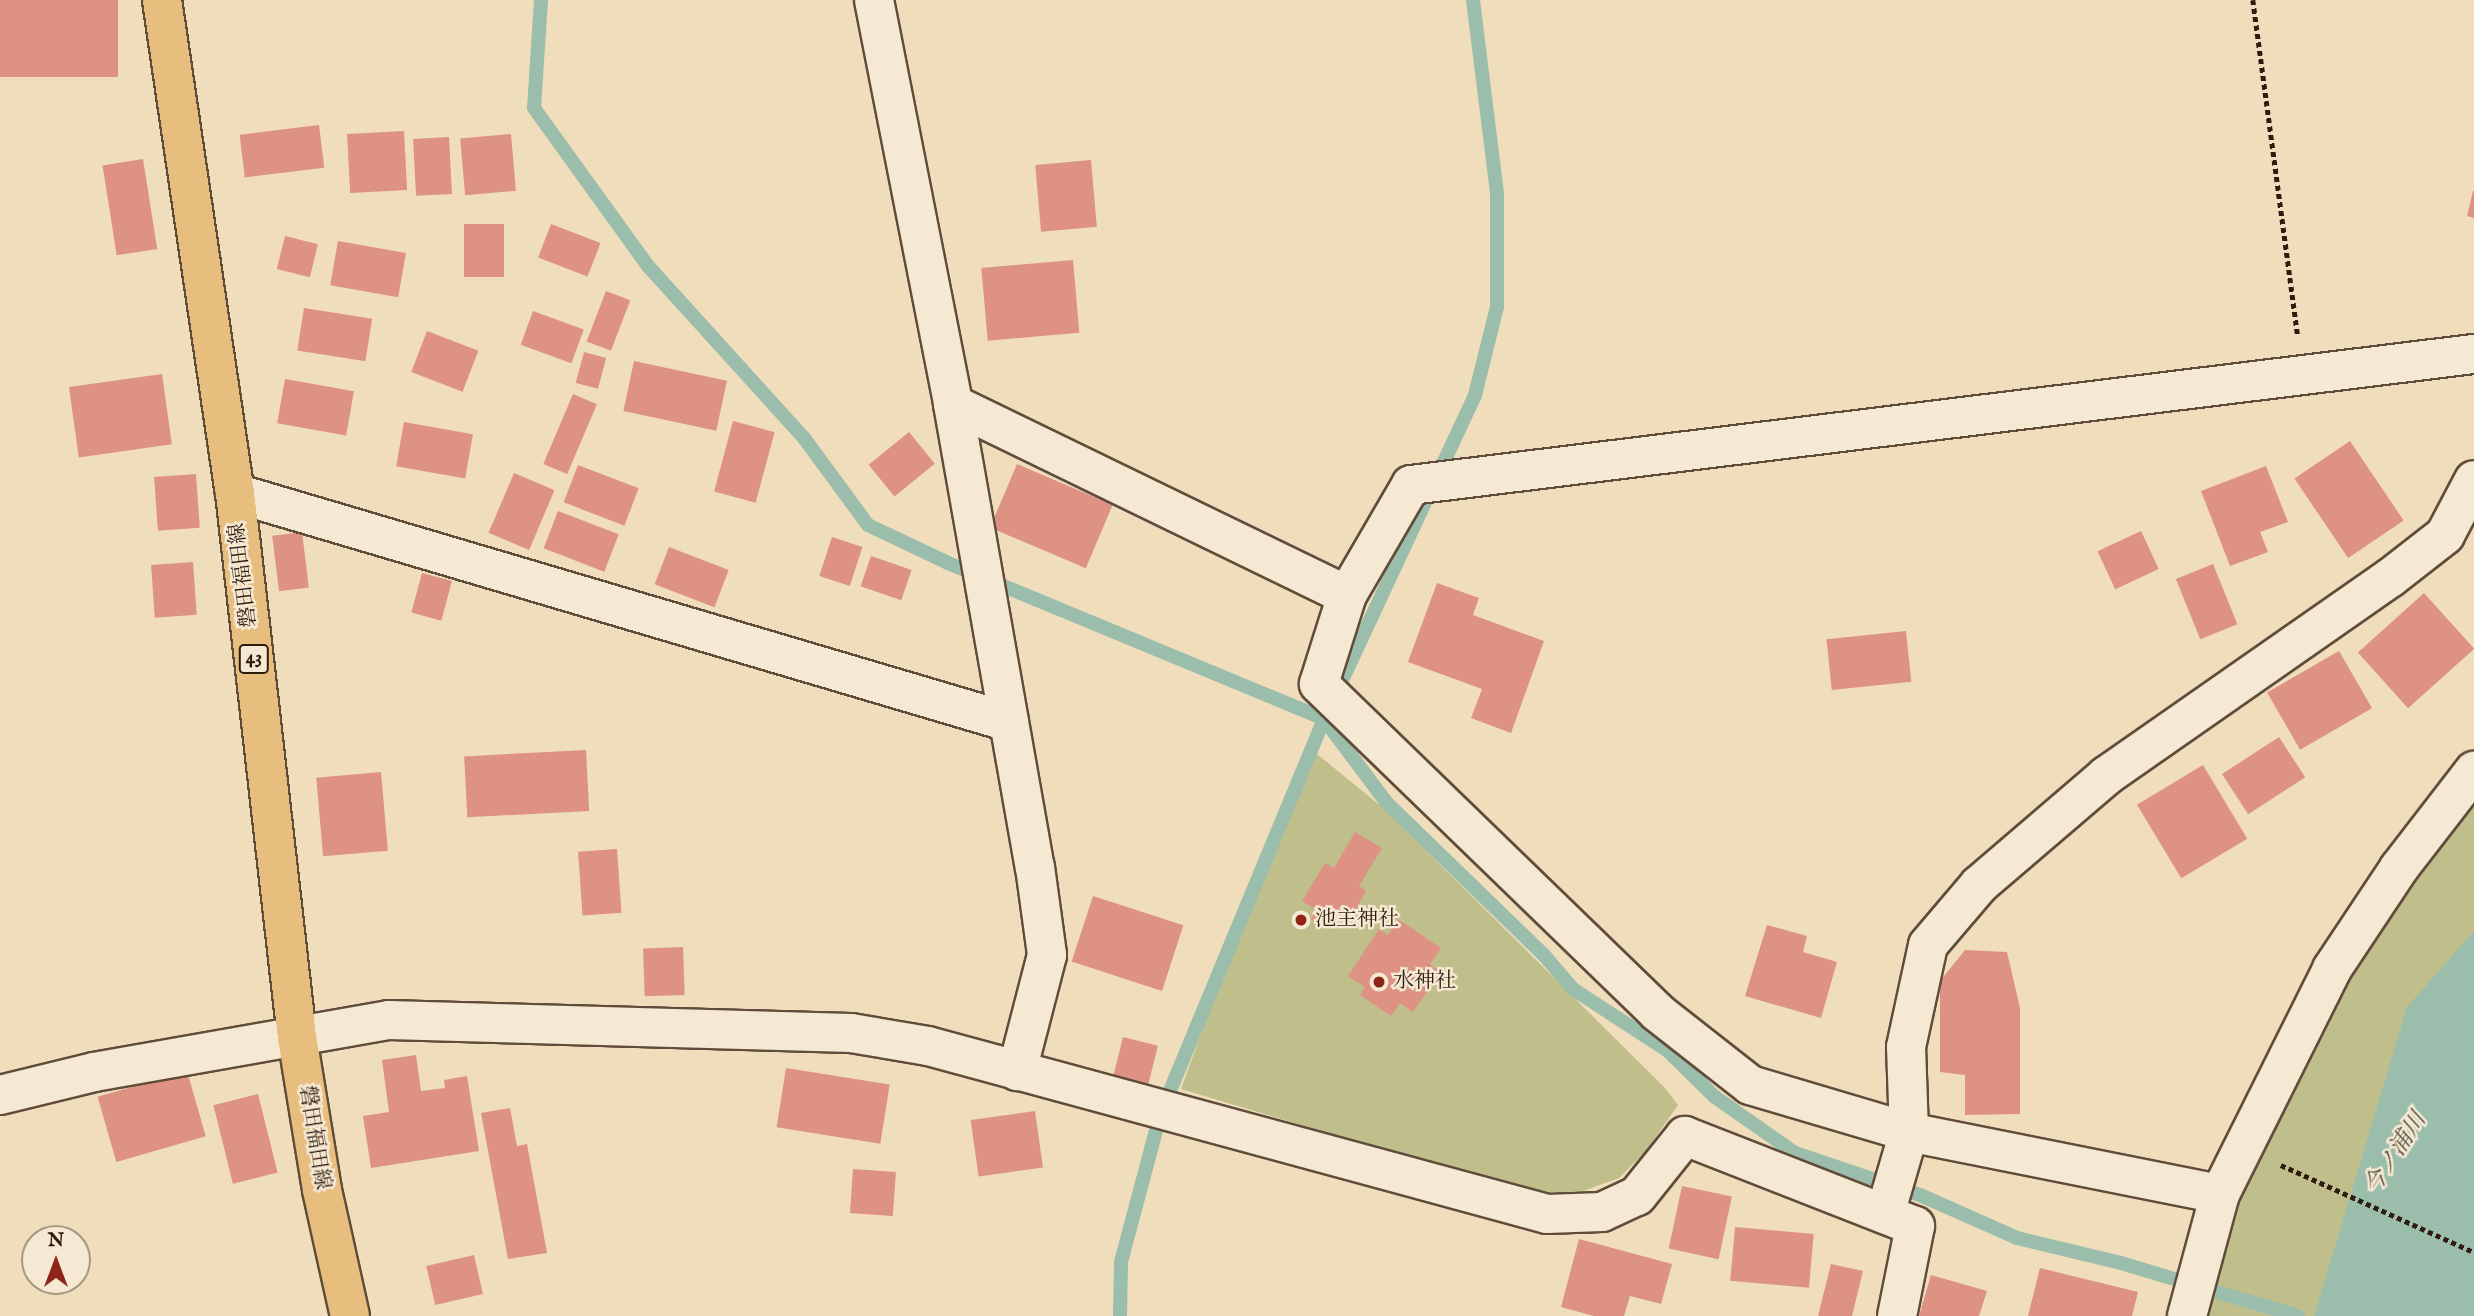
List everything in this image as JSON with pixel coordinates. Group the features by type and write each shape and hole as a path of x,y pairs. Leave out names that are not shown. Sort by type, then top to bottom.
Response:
{"main road":[{"name":"磐田福田線","path":"162,0 235,493 298,1037 322,1190 350,1316"}],"street":[{"path":"874,0 953,404 1047,956 1017,1071"},
{"path":"2220,1194 1909,1132 1750,1085 1657,1012 1319,684 1347,595 1411,485 2474,354"},
{"path":"953,404 1347,595"},
{"path":"1885,1214 1909,1132 1906,1047 1928,945 1979,885 2106,776 2323,626 2445,535 2474,480"},
{"path":"235,493 1009,722"},
{"path":"2188,1316 2220,1194 2332,969 2399,868 2474,771"},
{"path":"0,1096 94,1072 389,1020 851,1033 928,1046 1547,1214 1601,1212 1637,1196 1685,1136 1915,1226 1897,1316"}],"path":[{"path":"2253,0 2303,375"},
{"path":"2242,1147 2474,1252"}],"shaded area":[{"path":"1306,745 1382,807 1665,1088 1678,1105 1645,1152 1619,1178 1575,1194 1515,1189 1181,1089"},
{"path":"2474,779 2474,1316 2201,1316 2242,1147"}],"water":[{"name":"今ノ浦川","path":"2474,931 2474,1316 2314,1316 2407,1007"}],"building":[{"path":"0,0 118,0 118,77 0,77"},
{"path":"319,125 324,168 245,177 240,135"},
{"path":"404,131 407,190 350,193 347,134"},
{"path":"511,134 516,191 465,195 460,138"},
{"path":"449,137 452,194 416,196 413,139"},
{"path":"143,159 157,249 117,255 103,165"},
{"path":"1091,160 1097,227 1041,232 1035,165"},
{"path":"2474,191 2474,218 2467,216"},
{"path":"464,224 504,224 504,277 464,277"},
{"path":"551,224 600,243 588,277 538,258"},
{"path":"285,236 318,244 310,277 277,269"},
{"path":"338,241 406,253 398,297 330,285"},
{"path":"1073,260 1079,333 988,341 981,268"},
{"path":"606,291 630,300 611,351 587,341"},
{"path":"304,308 372,319 365,361 297,350"},
{"path":"533,311 584,329 571,363 521,345"},
{"path":"427,331 478,351 463,392 411,372"},
{"path":"584,352 606,358 598,389 576,383"},
{"path":"634,361 727,381 716,431 623,411"},
{"path":"162,374 172,444 79,457 69,387"},
{"path":"285,379 354,391 346,435 277,423"},
{"path":"573,394 597,404 567,474 543,464"},
{"path":"733,421 775,432 756,503 714,492"},
{"path":"404,422 473,434 465,478 396,466"},
{"path":"909,432 935,464 894,497 869,465"},
{"path":"2350,441 2404,521 2348,558 2294,478"},
{"path":"1017,464 1113,505 1086,568 990,528"},
{"path":"578,465 639,488 624,526 564,502"},
{"path":"2266,466 2288,522 2260,532 2268,552 2230,566 2201,491"},
{"path":"514,473 555,490 529,550 489,533"},
{"path":"196,474 200,528 158,531 154,477"},
{"path":"558,511 619,534 604,572 544,548"},
{"path":"2141,531 2159,569 2115,589 2097,551"},
{"path":"302,532 309,588 279,591 272,536"},
{"path":"832,537 862,547 850,586 819,576"},
{"path":"669,547 729,570 714,607 655,584"},
{"path":"871,556 912,570 901,600 861,586"},
{"path":"193,562 197,615 155,618 151,565"},
{"path":"2213,564 2237,624 2200,639 2176,579"},
{"path":"422,573 452,581 441,621 411,613"},
{"path":"1437,583 1479,598 1473,615 1544,641 1511,733 1471,718 1482,689 1408,662"},
{"path":"2424,593 2474,649 2408,708 2358,653"},
{"path":"1906,631 1911,682 1832,690 1826,639"},
{"path":"2339,651 2372,708 2300,750 2267,693"},
{"path":"2279,737 2305,777 2248,814 2222,774"},
{"path":"586,750 589,811 467,817 464,756"},
{"path":"2203,765 2247,839 2181,878 2137,805"},
{"path":"381,772 388,851 323,856 316,778"},
{"path":"1355,832 1382,848 1359,886 1366,891 1349,921 1339,915 1330,930 1311,919 1316,910 1302,901 1325,863 1334,868"},
{"path":"617,849 621,913 583,916 578,852"},
{"path":"1093,896 1183,925 1162,991 1072,962"},
{"path":"1398,919 1441,948 1430,964 1441,972 1413,1012 1400,1003 1391,1016 1360,995 1365,987 1348,976 1379,929 1388,935"},
{"path":"1767,925 1807,936 1803,952 1837,962 1821,1018 1745,996"},
{"path":"683,947 685,995 645,996 643,948"},
{"path":"1965,950 2007,952 2020,1008 2020,1114 1965,1115 1965,1075 1940,1072 1940,981"},
{"path":"1123,1037 1158,1046 1148,1085 1113,1077"},
{"path":"416,1055 421,1091 445,1088 444,1080 467,1076 479,1151 371,1168 363,1116 389,1112 382,1060"},
{"path":"786,1068 890,1084 880,1144 777,1127"},
{"path":"187,1071 206,1136 116,1162 98,1097"},
{"path":"258,1094 278,1173 233,1184 213,1105"},
{"path":"510,1108 517,1146 527,1144 547,1253 508,1259 481,1113"},
{"path":"1035,1111 1043,1167 979,1176 971,1120"},
{"path":"853,1169 896,1172 893,1216 850,1213"},
{"path":"1682,1186 1732,1197 1719,1259 1669,1249"},
{"path":"1735,1227 1814,1234 1809,1288 1730,1281"},
{"path":"1579,1239 1672,1264 1661,1304 1630,1296 1624,1316 1594,1316 1561,1307"},
{"path":"474,1255 483,1294 435,1305 426,1266"},
{"path":"1831,1264 1863,1271 1852,1316 1818,1316"},
{"path":"2040,1268 2138,1292 2132,1316 2028,1316"},
{"path":"1931,1275 1987,1291 1979,1316 1919,1316"}],"waterway":[{"path":"541,0 534,108 648,266 804,438 868,525 948,563 1324,719 1386,802 1544,955 1573,989 1668,1051 1715,1097 1795,1153 1920,1195 2017,1238 2121,1263 2298,1316"},
{"path":"1120,1316 1121,1262 1160,1115 1324,719 1475,395 1497,307 1497,193 1473,0"}],"place":[{"name":"池主神社","path":"1301,920"},
{"name":"水神社","path":"1379,982"}]}
